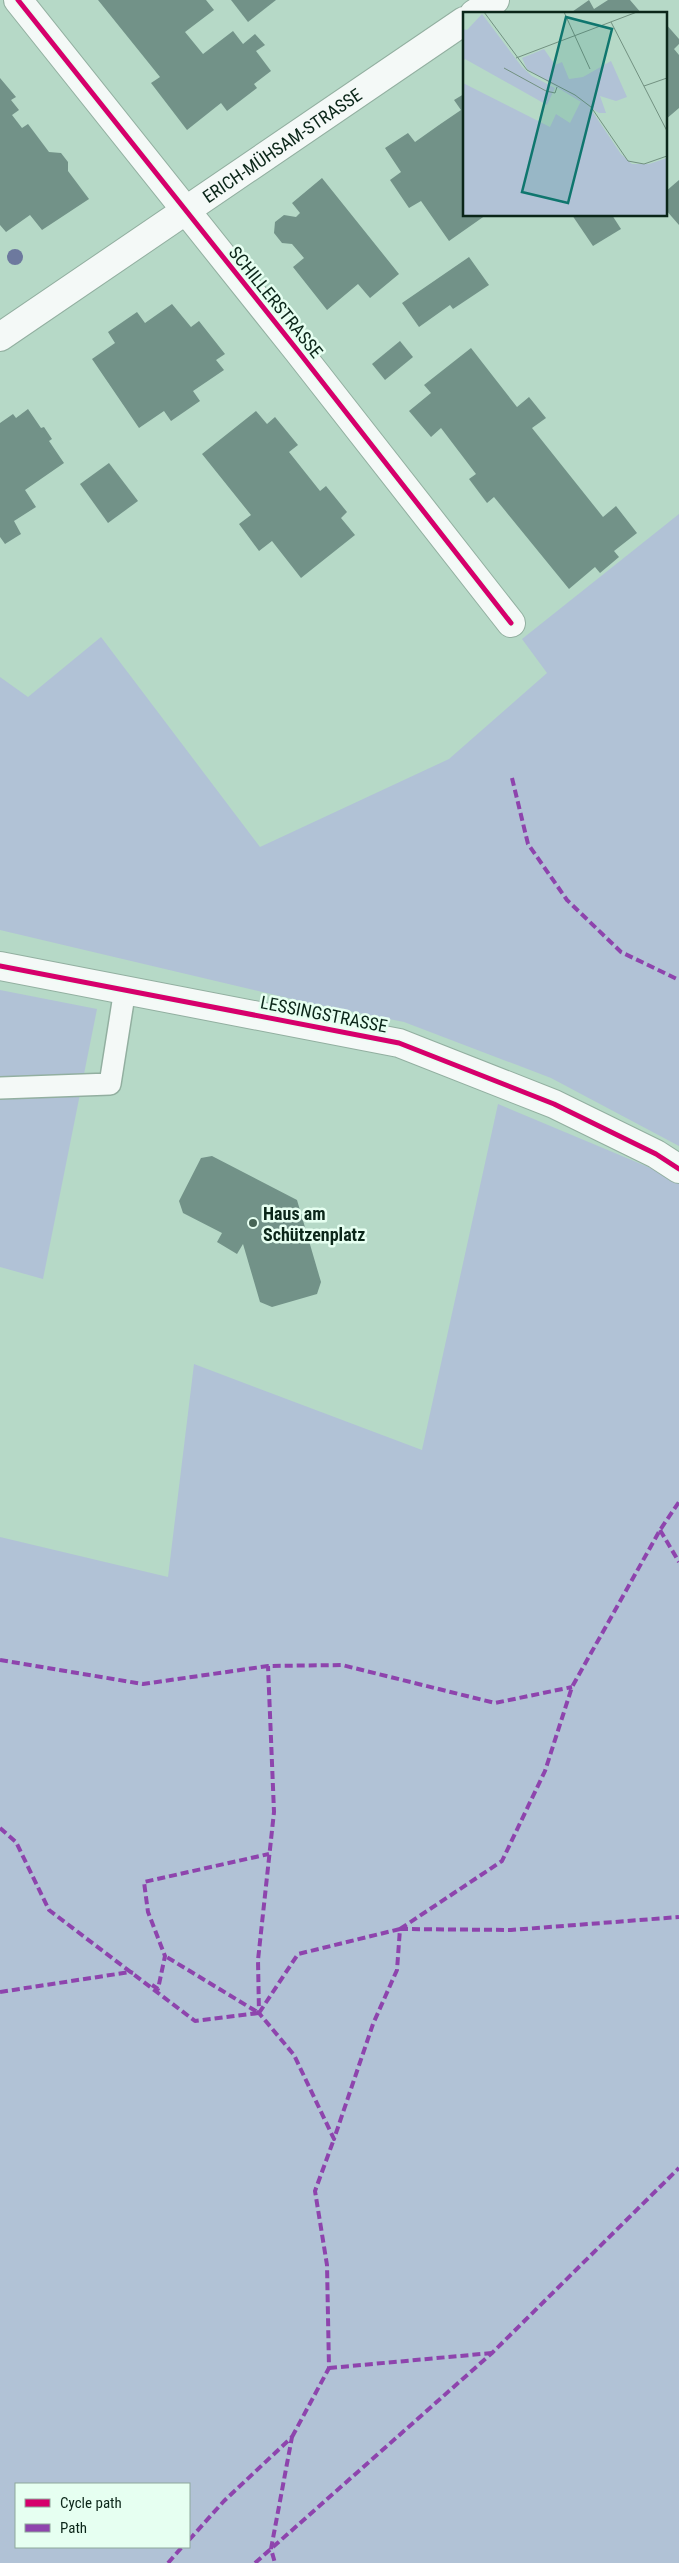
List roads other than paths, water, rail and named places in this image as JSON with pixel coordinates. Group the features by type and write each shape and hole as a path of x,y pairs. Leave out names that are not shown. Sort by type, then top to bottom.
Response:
{"street":[{"name":"SCHILLERSTRASSE","path":"18,0 298,351 511,623"},
{"path":"477,12 495,0"},
{"name":"ERICH-MÜHSAM-STRASSE","path":"0,337 463,22"},
{"name":"LESSINGSTRASSE","path":"0,966 399,1043 554,1104 656,1154 679,1169"}],"lane":[{"path":"0,1088 110,1084 125,989"}],"place":[{"name":"Haus am Schützenplatz","path":"253,1223"}]}
